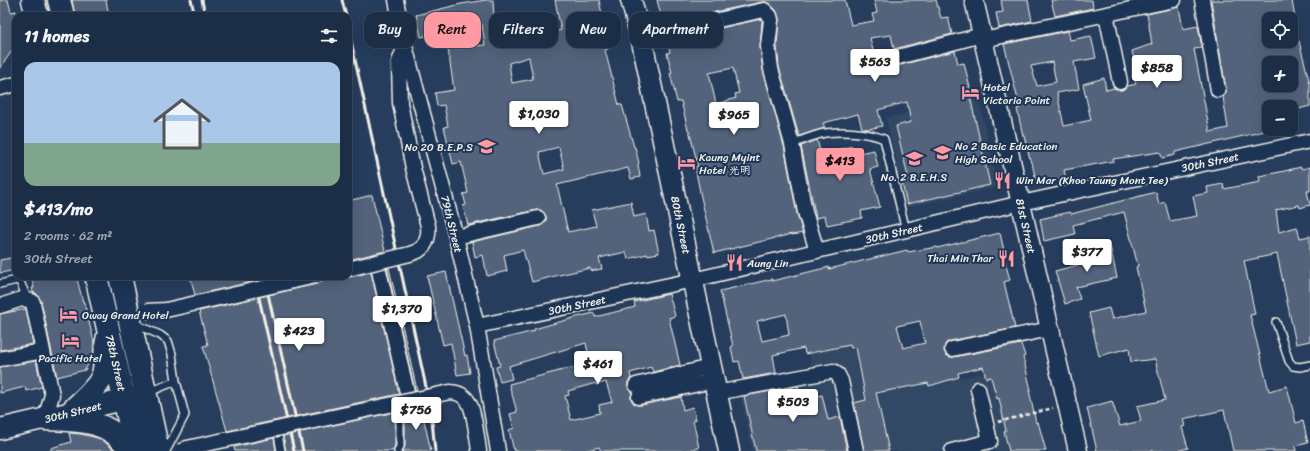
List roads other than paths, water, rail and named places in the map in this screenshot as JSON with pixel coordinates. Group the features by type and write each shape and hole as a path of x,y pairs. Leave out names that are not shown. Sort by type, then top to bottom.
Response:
{"main road":[{"path":"33,0 36,12"},
{"path":"59,0 62,12"},
{"name":"80th Street","path":"630,0 634,12"},
{"name":"80th Street","path":"643,48 728,451"},
{"name":"78th Street","path":"98,280 146,394 158,451"},
{"name":"78th Street","path":"120,280 117,326 124,399 136,451"},
{"path":"71,412 97,386 103,375 106,341 117,326"},
{"name":"30th Street","path":"0,429 146,394"},
{"path":"45,419 81,420 95,424 110,430 120,437 131,451"}],"street":[{"name":"79th Street","path":"398,0 400,12"},
{"name":"81st Street","path":"974,0 1078,451"},
{"path":"875,63 983,37 1106,14 1121,5 1174,0"},
{"path":"1202,0 1218,90"},
{"path":"723,19 764,10 770,16 771,20 768,46 772,70 792,144 805,212 817,251"},
{"path":"1106,14 1120,82"},
{"path":"352,268 410,254 418,251 427,241 428,226 413,168 400,103 399,62 404,48"},
{"name":"79th Street","path":"406,48 456,237 477,326 498,451"},
{"path":"0,88 12,85"},
{"name":"30th Street","path":"477,326 693,280 1020,203 1310,140"},
{"path":"456,237 538,218"},
{"path":"377,262 404,402"},
{"path":"129,280 136,303 146,311 155,311 166,310 297,280"},
{"path":"0,306 22,299 32,301 33,303 52,395 45,419"},
{"path":"952,349 1050,329"},
{"path":"0,359 42,351"},
{"path":"638,391 713,380 833,371 838,375 841,381 856,451"},
{"path":"952,451 990,441 978,389"},
{"path":"180,451 187,448 450,392 456,392 467,399 470,404 479,451"}],"lane":[{"path":"792,144 825,133 862,133 884,138 906,231"},
{"path":"0,284 17,280 22,284 28,300"},
{"path":"1276,322 1289,361 1293,366 1300,367 1310,365"},
{"path":"117,326 160,335 168,341 172,354 176,381 185,414 166,451"},
{"path":"146,394 176,381"},
{"path":"398,451 400,446 404,402"},
{"path":"276,429 282,451"}],"railway":[{"path":"191,0 194,12"},
{"path":"202,0 204,12"},
{"path":"342,0 345,12"},
{"path":"352,45 431,410 435,451"},
{"path":"255,280 294,451"},
{"path":"265,280 303,451"}],"place":[{"name":"Hotel Victoria Point","path":"970,93"},
{"name":"No 20 B.E.P.S","path":"486,147"},
{"name":"No 2 Basic Education High School","path":"942,152"},
{"name":"No. 2 B.E.H.S","path":"914,159"},
{"name":"Kaung Myint Hotel 光明","path":"686,163"},
{"name":"Win Mar (Khoo Taung Mont Tee)","path":"1003,180"},
{"name":"Thai Min Thar","path":"1006,258"},
{"name":"Aung Lin","path":"734,263"},
{"name":"Oway Grand Hotel","path":"69,315"},
{"name":"Pacific Hotel","path":"70,340"}]}
